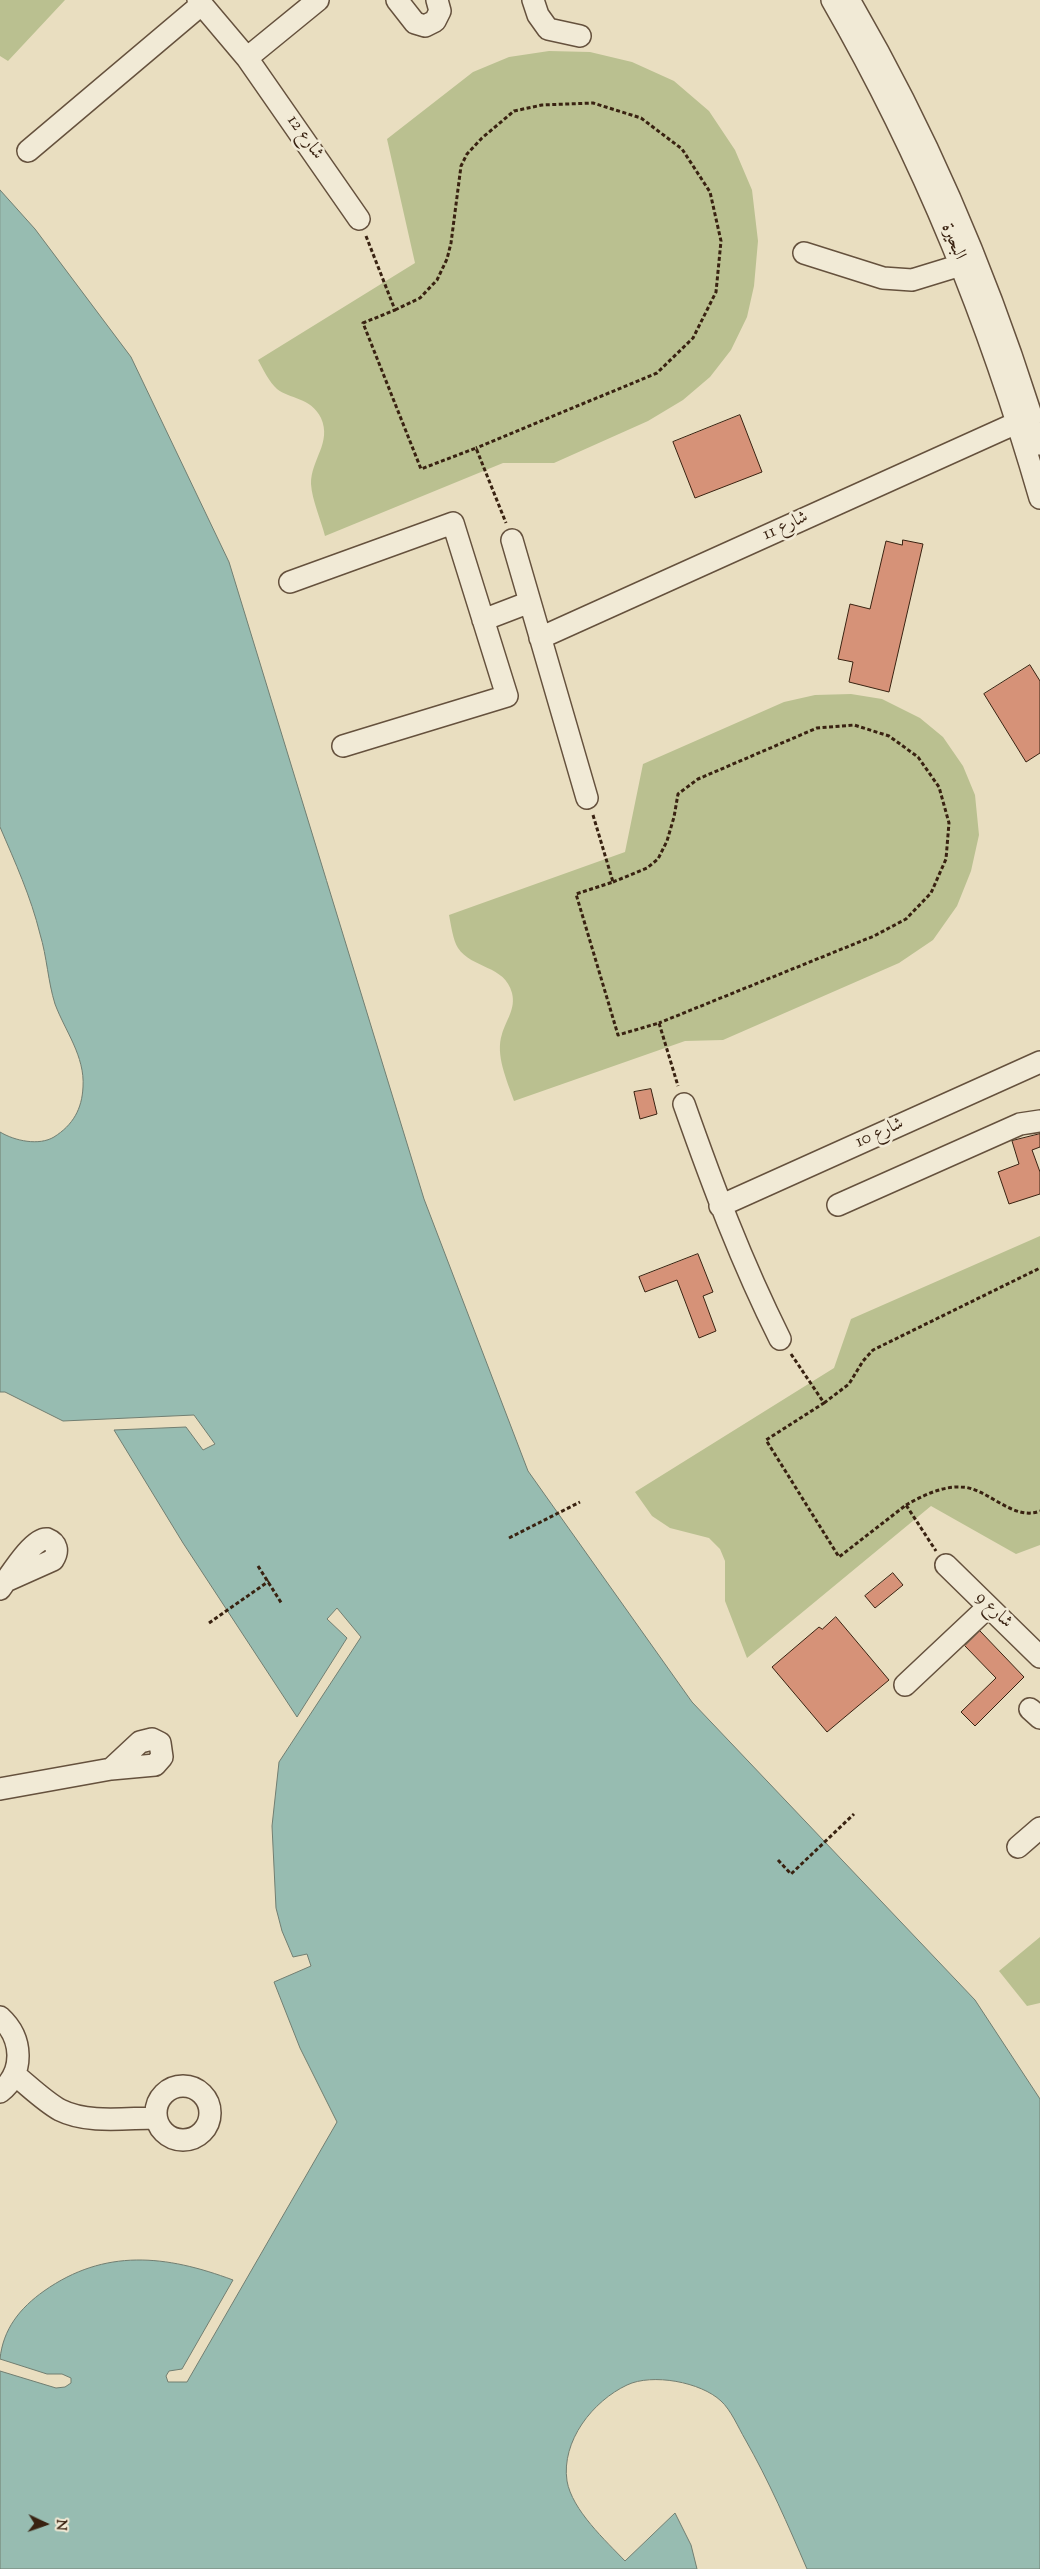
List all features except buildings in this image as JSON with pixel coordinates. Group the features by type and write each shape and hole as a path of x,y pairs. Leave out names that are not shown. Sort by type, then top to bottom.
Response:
{"street":[{"path":"247,58 318,0"},
{"path":"397,0 415,23 425,26 435,21 440,11 437,0"},
{"path":"533,0 538,15 548,29 580,36"},
{"name":"البحيرة","path":"832,0 914,138"},
{"name":"البحيرة","path":"849,0 890,72 914,138 969,263 996,311 1025,420 1040,498"},
{"path":"28,151 200,2"},
{"name":"شارع 12","path":"200,2 247,58 359,219"},
{"path":"804,253 883,278 912,280 969,263"},
{"name":"البحيرة","path":"1025,420 1040,444"},
{"name":"شارع 11","path":"540,638 1025,420"},
{"path":"290,582 452,524 507,696 343,746"},
{"path":"512,540 588,798"},
{"path":"483,620 530,602"},
{"name":"شارع 10","path":"720,1206 1040,1062"},
{"path":"684,1104 720,1206 749,1278 780,1339"},
{"path":"838,1205 1020,1124 1040,1121"},
{"name":"شارع 9","path":"946,1565 1040,1657"},
{"path":"905,1685 988,1607"},
{"path":"0,1789 111,1769"},
{"path":"1018,1847 1040,1828"},
{"path":"0,2018 8,2025 17,2044 19,2054 14,2074 0,2092"},
{"path":"14,2074 59,2109 70,2114 94,2118 156,2118"}],"path":[{"path":"593,103 641,118 682,149 710,192 722,241 716,292 694,338 657,374 476,448 422,469 363,323 420,298 437,280 447,259 454,228 456,192 461,166 467,154 482,138 514,111 542,105 593,103"},
{"path":"359,219 395,310"},
{"path":"476,448 512,540"},
{"path":"854,726 889,736 918,757 939,787 948,822 946,859 931,893 906,919 874,936 660,1023 618,1036 576,894 613,882 648,868 658,859 674,817 678,794 683,788 698,779 817,728 854,726"},
{"path":"588,798 613,882"},
{"path":"660,1023 684,1104"},
{"path":"1040,1268 873,1350 863,1361 850,1384 766,1440 838,1557 906,1505 921,1496 948,1488 963,1486 1024,1513 1040,1512"},
{"path":"780,1339 824,1403"},
{"path":"509,1538 580,1502"},
{"path":"906,1505 946,1565"},
{"path":"258,1566 282,1604"},
{"path":"209,1623 269,1581"},
{"path":"778,1860 790,1874 854,1814"}],"green space":[{"path":"0,0 65,0 8,61 0,56"},
{"path":"549,51 590,52 632,62 674,81 709,111 735,150 752,190 758,241 754,286 747,317 731,350 710,377 683,400 648,421 554,463 503,463 325,536 311,484 314,467 323,443 324,427 321,418 317,411 306,402 277,389 258,360 415,263 387,139 473,72 509,57"},
{"path":"851,694 882,699 920,718 943,737 963,766 975,795 979,835 971,871 957,906 933,940 899,963 723,1040 685,1041 514,1101 503,1068 500,1050 502,1034 512,1009 512,993 503,977 471,960 458,948 453,937 449,915 625,852 643,764 784,702 815,695"},
{"path":"1040,1236 1040,1545 1016,1554 931,1506 747,1658 725,1601 725,1561 720,1549 709,1538 670,1528 652,1516 635,1492 834,1368 851,1319"},
{"path":"1040,1937 1040,2003 1027,2006 999,1971"}],"water":[{"path":"0,190 35,229 131,357 229,562 424,1199 528,1471 692,1702 975,2000 1040,2099 1040,2569 807,2569 762,2471 725,2405 712,2394 689,2384 676,2381 649,2380 637,2381 614,2392 591,2412 574,2437 569,2451 566,2466 567,2481 570,2492 583,2514 625,2561 675,2513 691,2545 697,2569 0,2569 0,2371 56,2388 65,2387 71,2383 71,2378 62,2374 47,2374 0,2359 5,2338 20,2312 44,2291 67,2277 113,2262 136,2260 160,2261 184,2265 233,2280 182,2369 169,2371 166,2376 168,2382 187,2382 337,2122 300,2048 274,1982 311,1966 307,1954 293,1957 282,1931 276,1908 272,1826 279,1762 361,1637 337,1608 327,1619 347,1638 297,1717 183,1543 114,1430 186,1427 203,1450 215,1444 194,1415 63,1421 5,1392 0,1392 0,1132 13,1138 34,1142 54,1137 75,1116 81,1102 83,1076 78,1054 55,1004 32,907 0,827"}]}
